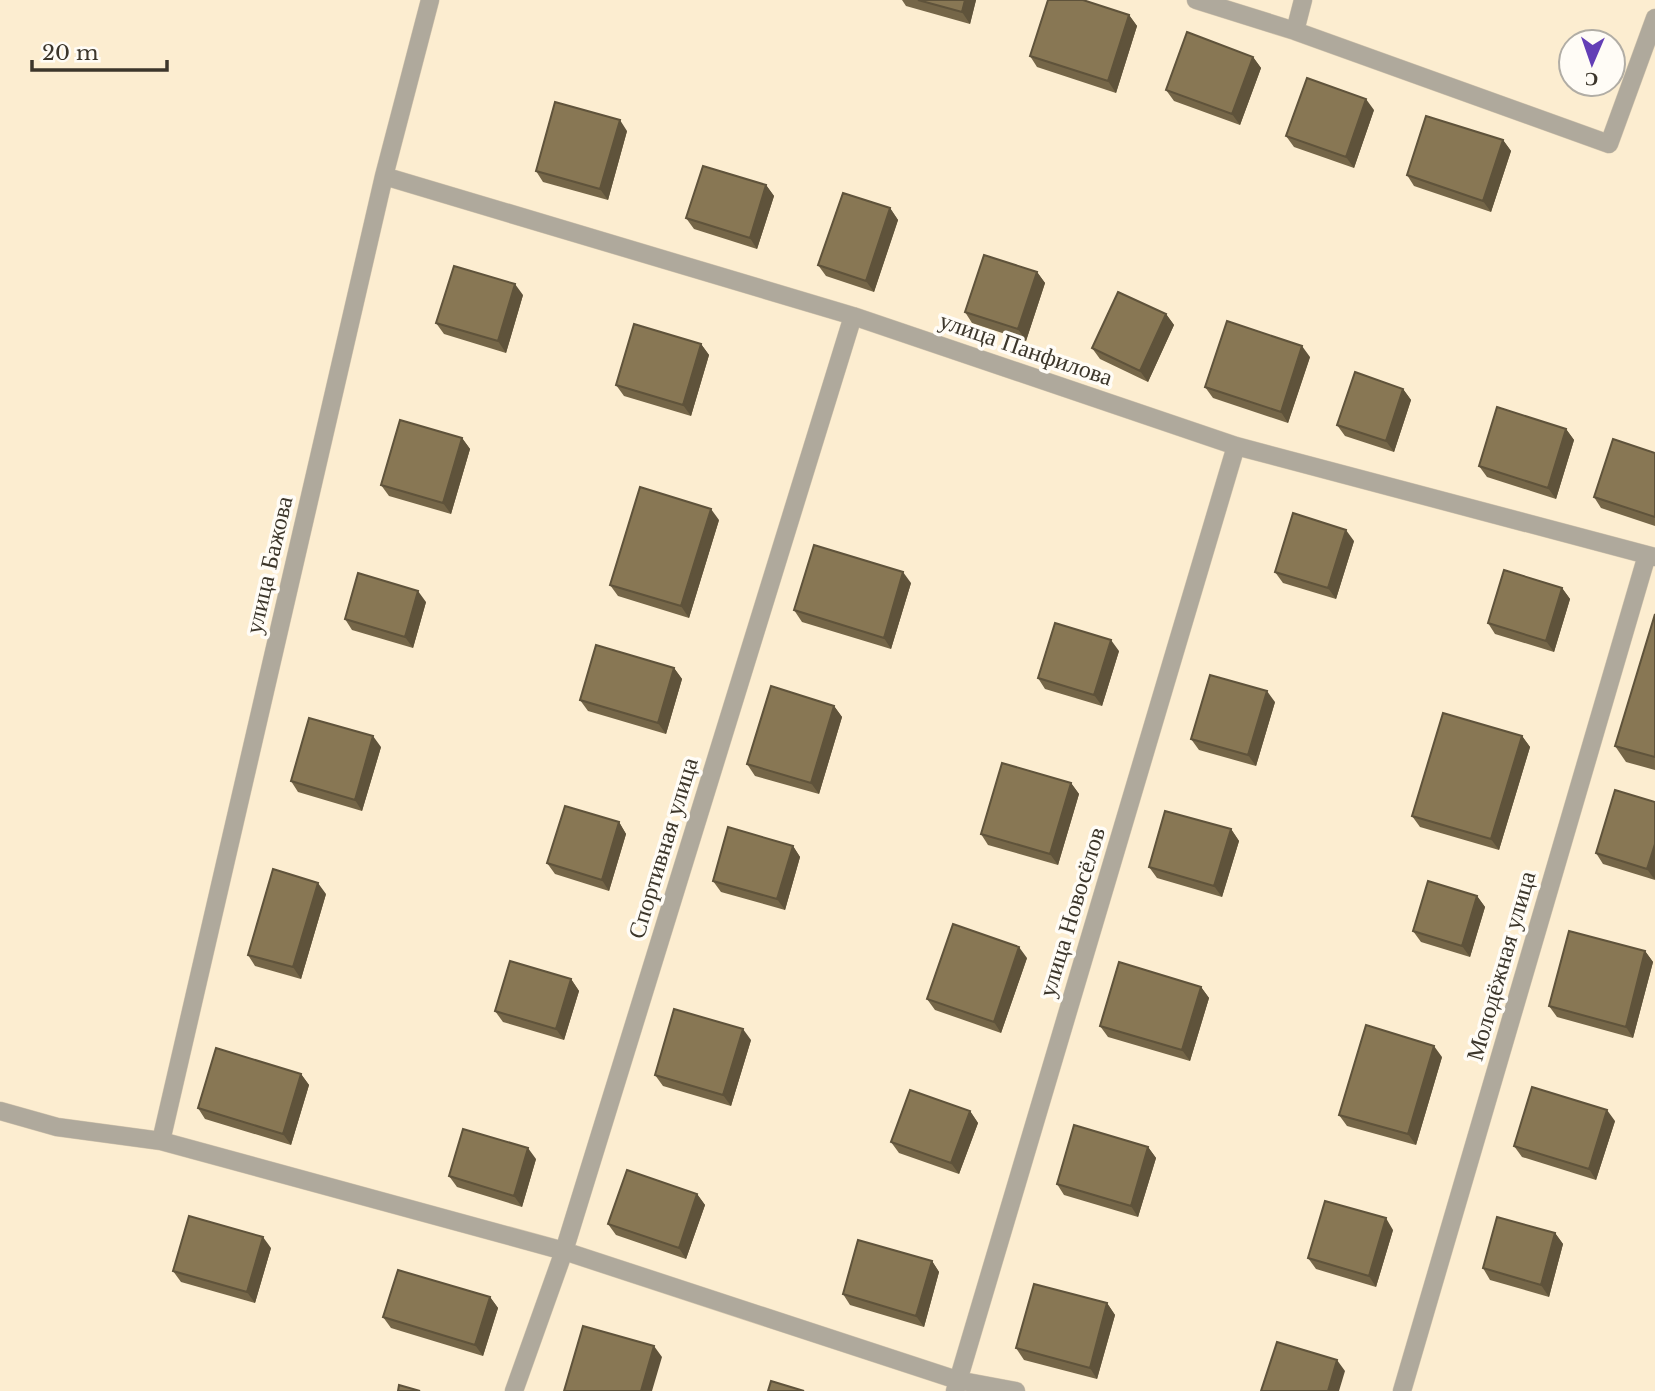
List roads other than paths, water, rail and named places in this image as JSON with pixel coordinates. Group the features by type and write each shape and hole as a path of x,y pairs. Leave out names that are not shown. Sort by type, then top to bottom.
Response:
{"street":[{"name":"улица Бажова","path":"161,1141 384,176 430,0"},
{"path":"1196,0 1294,31 1609,144 1655,18"},
{"path":"1294,31 1303,0"},
{"name":"улица Панфилова","path":"384,176 853,317 1236,446 1651,556"},
{"name":"Спортивная улица","path":"514,1391 564,1251 853,317"},
{"name":"улица Новосёлов","path":"956,1386 1236,446"},
{"name":"Молодёжная улица","path":"1402,1391 1651,556"},
{"path":"0,1111 57,1127 161,1141 564,1251 956,1386 1016,1391"}]}
